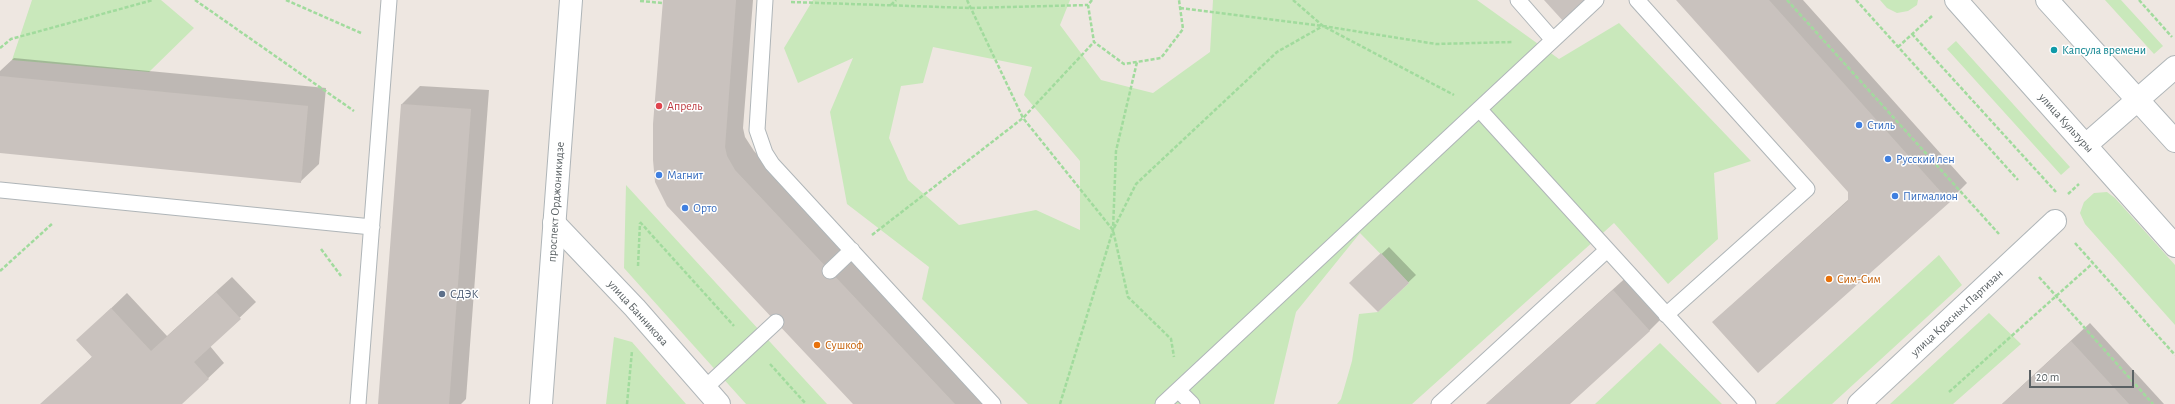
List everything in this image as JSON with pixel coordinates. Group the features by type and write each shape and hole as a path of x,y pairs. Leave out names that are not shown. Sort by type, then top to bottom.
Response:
{"street":[{"name":"проспект Орджоникидзе","path":"540,404 571,0"},
{"name":"улица Культуры","path":"1956,0 2175,246"},
{"path":"2048,0 2175,141"},
{"path":"2086,145 2175,66"},
{"name":"улица Красных Партизан","path":"1859,404 2055,221"},
{"name":"улица Банникова","path":"554,224 635,308 719,404"}],"lane":[{"path":"358,404 387,45 389,0"},
{"path":"761,0 757,130 760,142 772,164 993,404"},
{"path":"1518,0 1553,40"},
{"path":"1163,404 1596,0"},
{"path":"1637,0 1807,189 1666,315"},
{"path":"1479,109 1748,404"},
{"path":"0,190 78,199 372,227"},
{"path":"830,271 852,250"},
{"path":"1439,404 1607,250"},
{"path":"705,388 776,322"},
{"path":"1178,390 1192,404"}],"path":[{"path":"0,48 11,39 153,0"},
{"path":"195,0 380,129"},
{"path":"286,0 387,45"},
{"path":"761,0 970,8 1088,5"},
{"path":"891,5 896,0"},
{"path":"967,0 1023,118 1113,230"},
{"path":"1092,0 1088,5 1094,42 1124,64 1161,58 1183,29 1179,0"},
{"path":"1293,0 1323,26 1479,109"},
{"path":"1787,0 2019,255"},
{"path":"1856,0 2018,180"},
{"path":"2139,0 2175,41"},
{"path":"640,1 663,3"},
{"path":"1180,8 1323,26 1436,44 1553,40"},
{"path":"1898,47 1934,15"},
{"path":"1060,404 1113,230 1136,184 1277,52 1323,26"},
{"path":"1912,34 2062,198"},
{"path":"852,250 1023,118 1094,42"},
{"path":"1138,62 1116,151 1113,230 1128,297 1171,339 1178,390"},
{"path":"2102,164 2047,212 2175,355"},
{"path":"0,271 78,199"},
{"path":"301,220 366,311"},
{"path":"640,222 806,404"},
{"path":"1949,392 2093,263"},
{"path":"2043,281 2153,404"}],"green space":[{"path":"32,0 161,0 194,28 149,72 12,60"},
{"path":"813,0 1070,0 1060,25 1101,80 1153,93 1210,52 1213,0 1477,0 1559,59 1619,23 1751,161 1714,173 1718,239 1668,284 1614,223 1412,404 1337,404 1341,399 1352,361 1359,314 1378,312 1409,283 1360,233 1296,312 1274,404 1028,404 922,299 929,267 847,204 830,112 853,58 798,83 784,48","holes":["933,47 1032,67 1024,95 1080,161 1080,230 1036,210 959,225 908,180 889,138 901,86 923,83"]},
{"path":"1880,0 1918,0 1917,5 1908,11 1897,13 1887,8"},
{"path":"2105,0 2121,0 2163,46 2154,54"},
{"path":"1956,41 2070,167 2061,175 1947,49"},
{"path":"626,185 827,404 746,404 624,268"},
{"path":"2107,192 2115,198 2175,265 2175,325 2085,224 2080,213 2084,202 2094,193"},
{"path":"1939,255 1962,285 1832,404 1775,404"},
{"path":"1989,313 2021,344 1953,404 1890,404"},
{"path":"614,337 632,342 686,404 606,404"},
{"path":"1660,343 1722,404 1595,404"}],"building":[{"path":"663,0 736,0 725,147 727,156 735,170 955,404 853,404 667,206 655,182 653,160 653,124"},
{"path":"1544,0 1588,0 1564,22"},
{"path":"1676,0 1769,0 1950,202 1758,373 1712,322 1848,201 1848,192"},
{"path":"0,76 308,106 301,183 0,153"},
{"path":"401,104 471,109 449,404 378,404"},
{"path":"1381,253 1409,283 1378,312 1349,283"},
{"path":"1613,290 1650,331 1570,404 1486,404"},
{"path":"216,292 241,319 194,362 209,379 182,404 40,404 92,357 76,340 111,308 151,351"},
{"path":"2071,341 2129,404 2002,404 2021,387"}],"place":[{"name":"Капсула времени","path":"2054,50"},
{"name":"Апрель","path":"659,106"},
{"name":"Стиль","path":"1859,125"},
{"name":"Русский лен","path":"1888,159"},
{"name":"Магнит","path":"659,175"},
{"name":"Пигмалион","path":"1895,196"},
{"name":"Орто","path":"685,208"},
{"name":"Сим-Сим","path":"1829,279"},
{"name":"СДЭК","path":"442,294"},
{"name":"Сушкоф","path":"817,345"}]}
